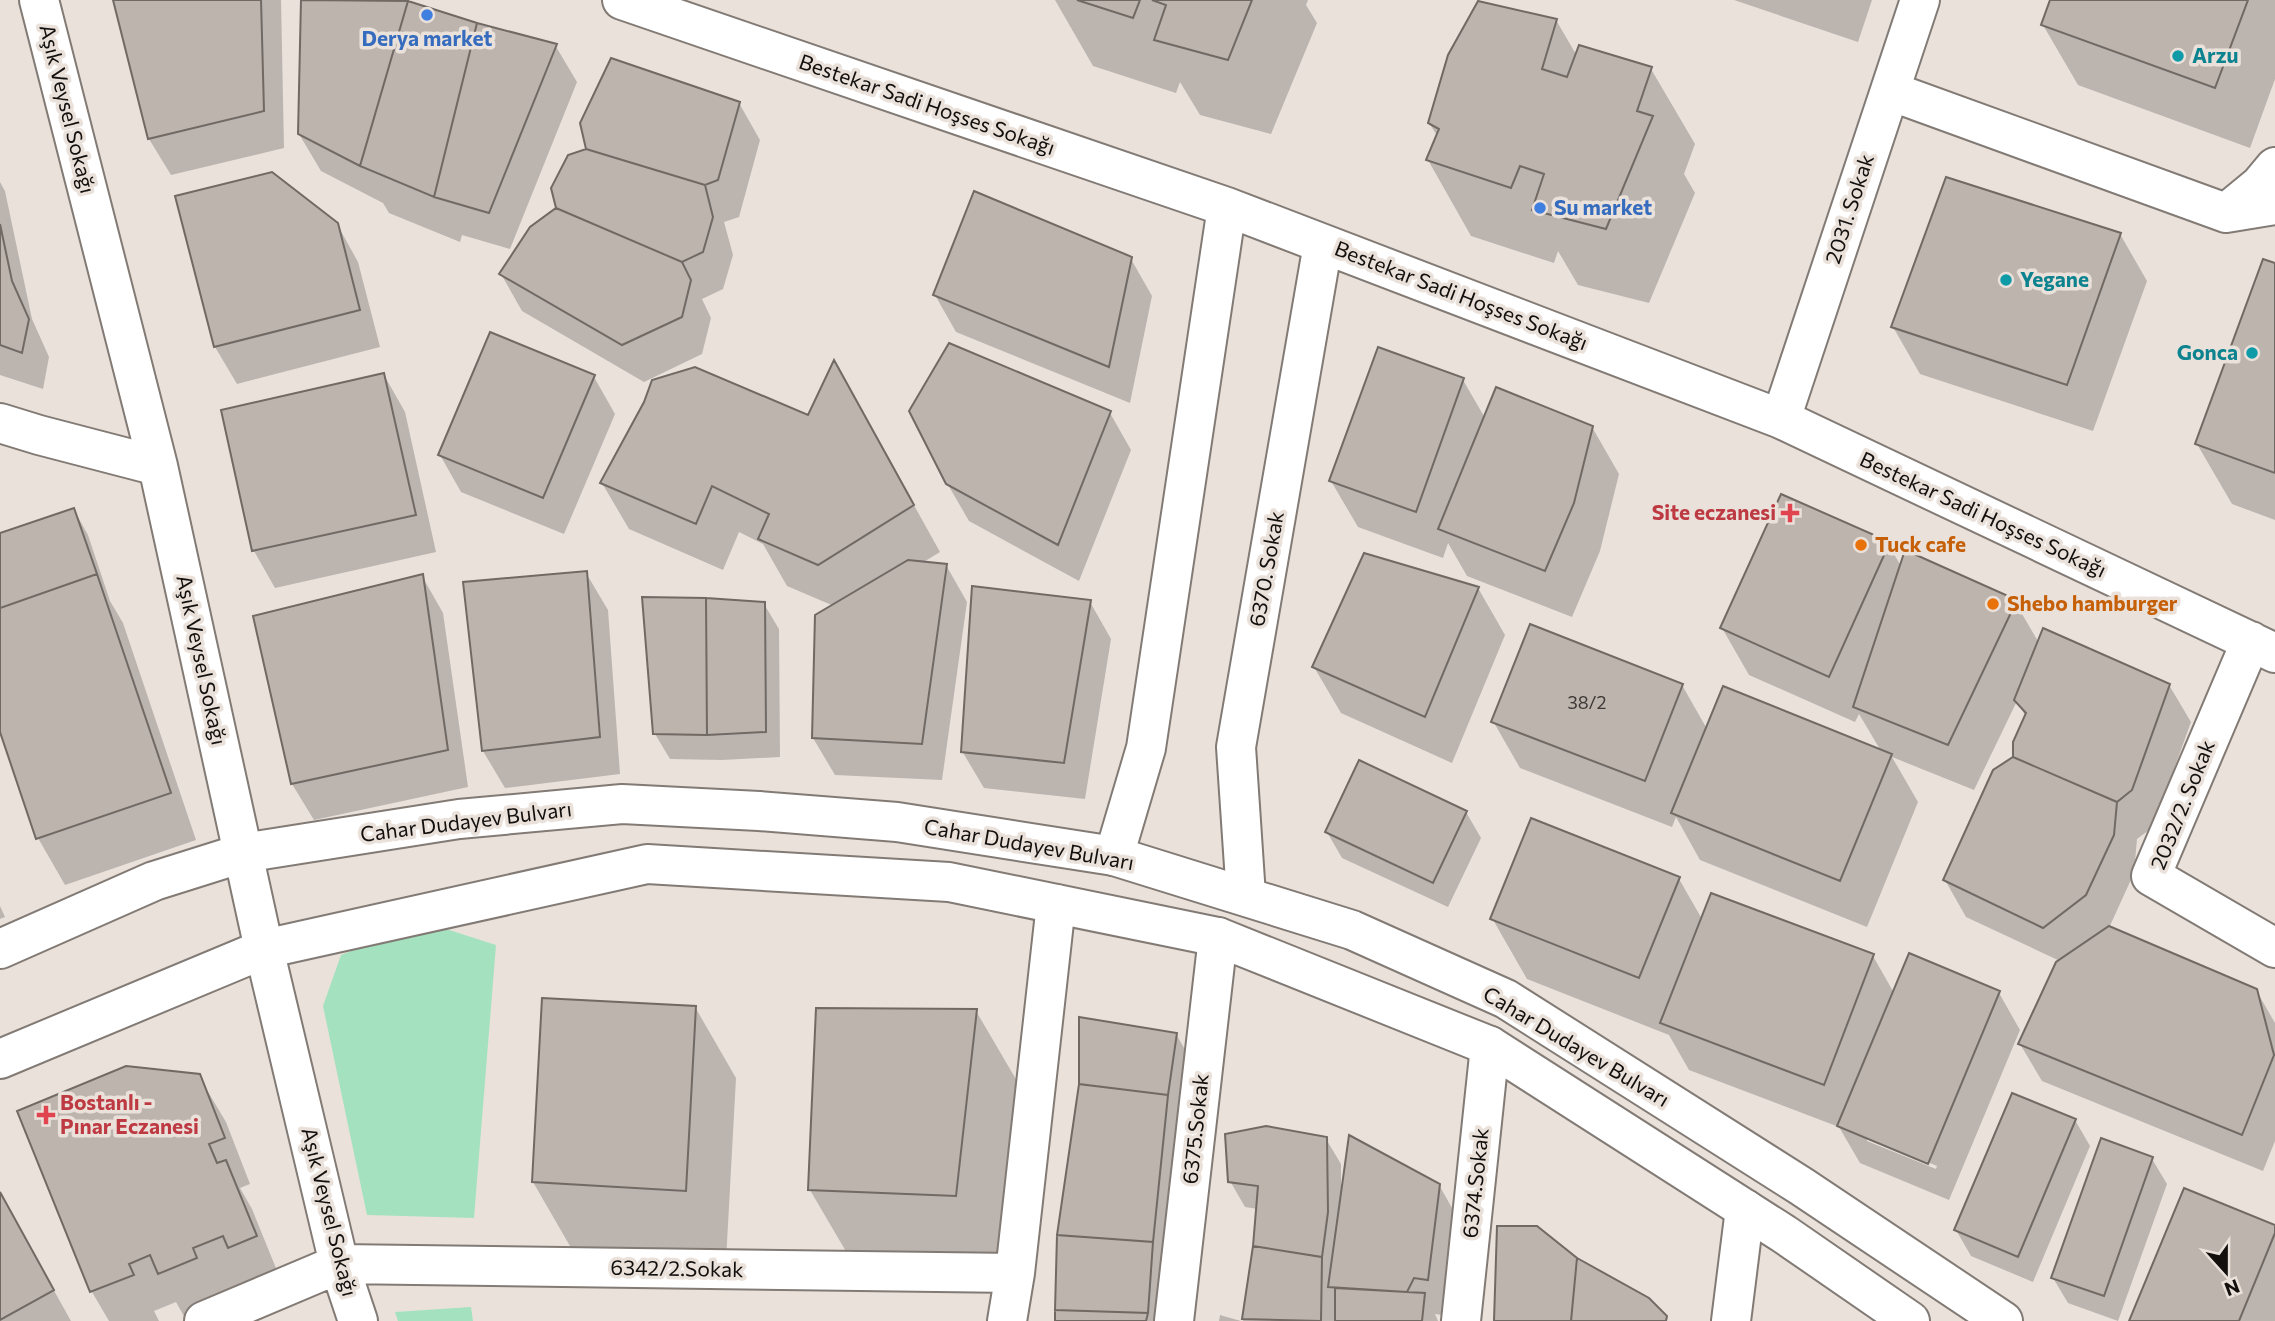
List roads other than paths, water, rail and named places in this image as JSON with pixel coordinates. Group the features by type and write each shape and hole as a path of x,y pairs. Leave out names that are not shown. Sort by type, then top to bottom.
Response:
{"street":[{"name":"Aşık Veysel Sokağı","path":"39,0 158,466 264,949 339,1264 358,1321"},
{"name":"Bestekar Sadi Hoşses Sokağı","path":"622,0 1227,207 1781,419 2263,647"},
{"name":"2031. Sokak","path":"1781,419 1920,0"},
{"path":"1890,91 2226,214 2275,205"},
{"path":"2226,214 2275,167"},
{"path":"1114,856 1146,748 1227,207"},
{"name":"6370. Sokak","path":"1246,896 1236,747 1323,243"},
{"path":"0,423 158,466"},
{"path":"0,454 39,435"},
{"name":"2032/2. Sokak","path":"2263,647 2151,876 2275,948"},
{"name":"Cahar Dudayev Bulvarı","path":"0,949 154,881 243,853 460,819 622,804 898,822 1114,856 1352,930 1506,999 1801,1186 2003,1321"},
{"name":"Cahar Dudayev Bulvarı","path":"0,1059 264,949 647,864 949,882 1218,937 1490,1045 1745,1209 1910,1321"},
{"path":"1007,1321 1015,1273 1056,904"},
{"name":"6375.Sokak","path":"1174,1321 1218,937"},
{"name":"6374.Sokak","path":"1461,1321 1490,1045"},
{"path":"1731,1321 1745,1209"},
{"path":"204,1321 339,1264"},
{"name":"6342/2.Sokak","path":"339,1264 1015,1273"}],"place":[{"name":"Derya market","path":"427,15"},
{"name":"Arzu","path":"2178,56"},
{"name":"Su market","path":"1540,208"},
{"name":"Yegane","path":"2006,280"},
{"name":"Gonca","path":"2252,353"},
{"name":"Site eczanesi","path":"1790,513"},
{"name":"Tuck cafe","path":"1861,545"},
{"name":"Shebo hamburger","path":"1993,604"},
{"name":"Bostanlı - Pınar Eczanesi","path":"46,1115"}]}
